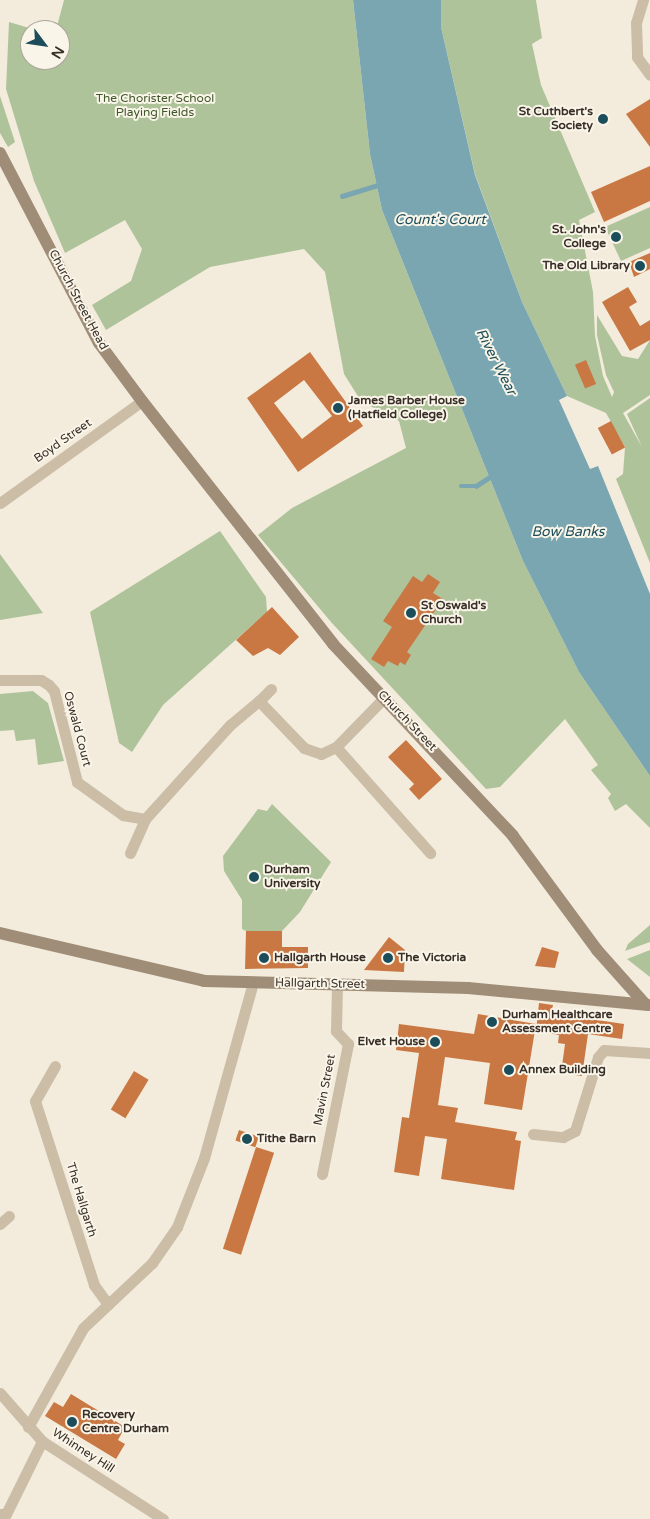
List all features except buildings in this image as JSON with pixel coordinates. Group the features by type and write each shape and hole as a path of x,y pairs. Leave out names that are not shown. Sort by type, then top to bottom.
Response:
{"street":[{"path":"643,0 636,23 637,57 650,75"},
{"name":"Church Street Head","path":"0,153 99,343 170,438"},
{"name":"Boyd Street","path":"0,502 142,401"},
{"name":"Church Street","path":"170,438 262,558 384,698 513,836 597,950 647,1005"},
{"name":"Oswald Court","path":"0,680 41,680 49,684 54,691 78,782 123,815 145,819"},
{"path":"130,853 145,819 230,725 271,689"},
{"path":"259,701 312,753 336,747 384,698"},
{"path":"336,747 430,853"},
{"name":"Hallgarth Street","path":"0,933 204,981 468,988 647,1005"},
{"path":"28,1427 75,1340 165,1247 191,1197 253,983"},
{"name":"Mavin Street","path":"322,1174 348,1044 336,1031 337,984"},
{"path":"534,1134 563,1137 575,1131 598,1057 604,1050 650,1053"},
{"path":"27,1112 54,1066"},
{"name":"The Hallgarth","path":"35,1101 94,1285 108,1304"},
{"name":"Whinney Hill","path":"0,1393 42,1441 163,1519"},
{"path":"7,1516 42,1441"}],"green space":[{"name":"The Chorister School Playing Fields","path":"64,0 353,0 370,154 382,210 523,561 579,672 650,776 650,828 626,804 615,811 608,798 611,794 591,770 598,765 565,719 500,787 486,789 331,622 258,535 292,508 406,448 399,421 361,401 344,374 325,272 304,249 210,267 106,330 92,305 131,281 142,249 125,220 65,253 34,181 6,89 9,22 20,25 20,70 70,70 70,20 59,20"},
{"path":"441,0 536,0 542,38 532,44 541,85 595,212 579,220 593,292 595,336 603,376 612,397 614,392 606,375 597,335 597,315 622,356 638,359 650,340 650,395 623,413 642,447 627,414 650,398 650,563 616,479 623,474 625,447 606,413 567,396 522,302 475,174 441,27"},
{"path":"0,96 15,142 8,147 0,133"},
{"path":"650,207 650,248 621,261 605,227"},
{"path":"220,531 266,597 267,612 163,705 132,752 119,743 90,612"},
{"path":"0,554 8,565 43,613 0,620"},
{"path":"33,691 48,703 64,761 38,765 35,739 16,741 14,730 0,731 0,694"},
{"path":"272,804 331,862 300,912 282,931 246,931 242,929 242,900 224,871 223,856 258,809 267,811"},
{"path":"650,925 650,942 625,951 628,944"},
{"path":"650,950 650,977 627,959"}],"water":[{"path":"353,0 441,0 441,27 475,175 522,302 567,396 559,400 590,469 598,466 650,594 650,776 579,672 523,561 382,210 370,154"}],"waterway":[{"path":"342,196 381,184"},
{"path":"461,486 476,486 490,477"}],"place":[{"name":"St Cuthbert's Society","path":"603,119"},
{"name":"St. John's College","path":"616,237"},
{"name":"The Old Library","path":"640,266"},
{"name":"James Barber House (Hatfield College)","path":"338,408"},
{"name":"St Oswald's Church","path":"411,613"},
{"name":"Durham University","path":"254,877"},
{"name":"Hallgarth House","path":"264,958"},
{"name":"The Victoria","path":"388,958"},
{"name":"Durham Healthcare Assessment Centre","path":"492,1022"},
{"name":"Elvet House","path":"435,1042"},
{"name":"Annex Building","path":"509,1070"},
{"name":"Tithe Barn","path":"247,1139"},
{"name":"Recovery Centre Durham","path":"72,1422"}],"water label":[{"name":"Count's Court","path":"440,220"},
{"name":"River Wear","path":"496,362"},
{"name":"Bow Banks","path":"568,532"}]}
